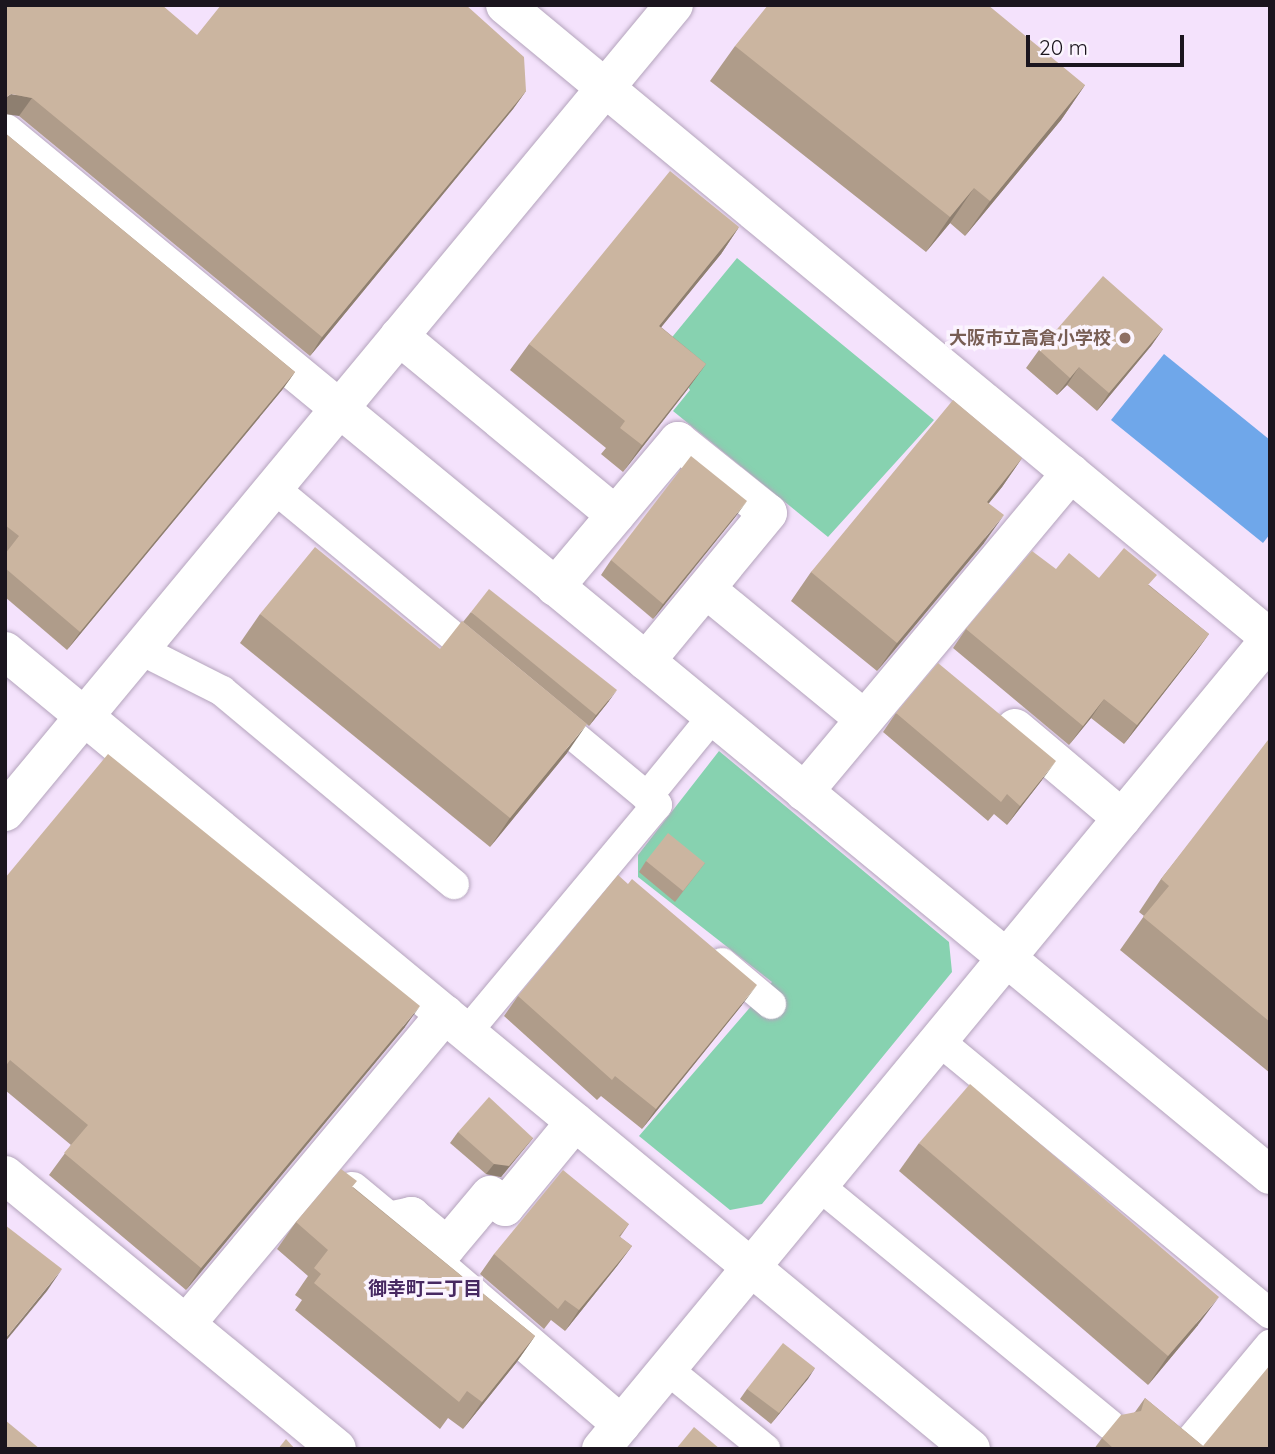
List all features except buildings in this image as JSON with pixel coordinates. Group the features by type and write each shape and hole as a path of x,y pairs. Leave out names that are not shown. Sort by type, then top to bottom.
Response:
{"street":[{"path":"505,5 1270,638 611,1437 433,1263 490,1195 505,1207 575,1122"},
{"path":"5,812 674,5"},
{"path":"5,133 1270,1175"},
{"path":"399,336 615,515"},
{"path":"555,587 678,441 768,513 646,661"},
{"path":"804,792 1071,473"},
{"path":"705,589 864,719"},
{"path":"5,651 971,1449"},
{"path":"922,651 954,677"},
{"path":"986,704 1122,818"},
{"path":"187,1324 319,1165 456,1023"},
{"path":"319,1165 388,1220 411,1216 447,1246"},
{"path":"5,1175 337,1449"}],"lane":[{"path":"274,488 657,806 616,875 456,1023"},
{"path":"139,649 222,691 454,884"},
{"path":"647,797 713,716"},
{"path":"699,944 771,1004"},
{"path":"938,1040 1270,1314"},
{"path":"818,1185 1110,1424"},
{"path":"1183,1449 1270,1345"},
{"path":"667,1369 765,1449"}],"green space":[{"path":"737,258 934,420 828,537 673,411 690,390 664,347"},
{"path":"719,751 949,942 952,972 762,1204 730,1210 639,1136 772,982 638,877 638,855"}],"water":[{"path":"1164,354 1270,440 1270,534 1263,543 1111,420"}],"place":[{"name":"大阪市立高倉小学校","path":"1125,338"}],"district":[{"name":"御幸町二丁目","path":"425,1289"}]}
